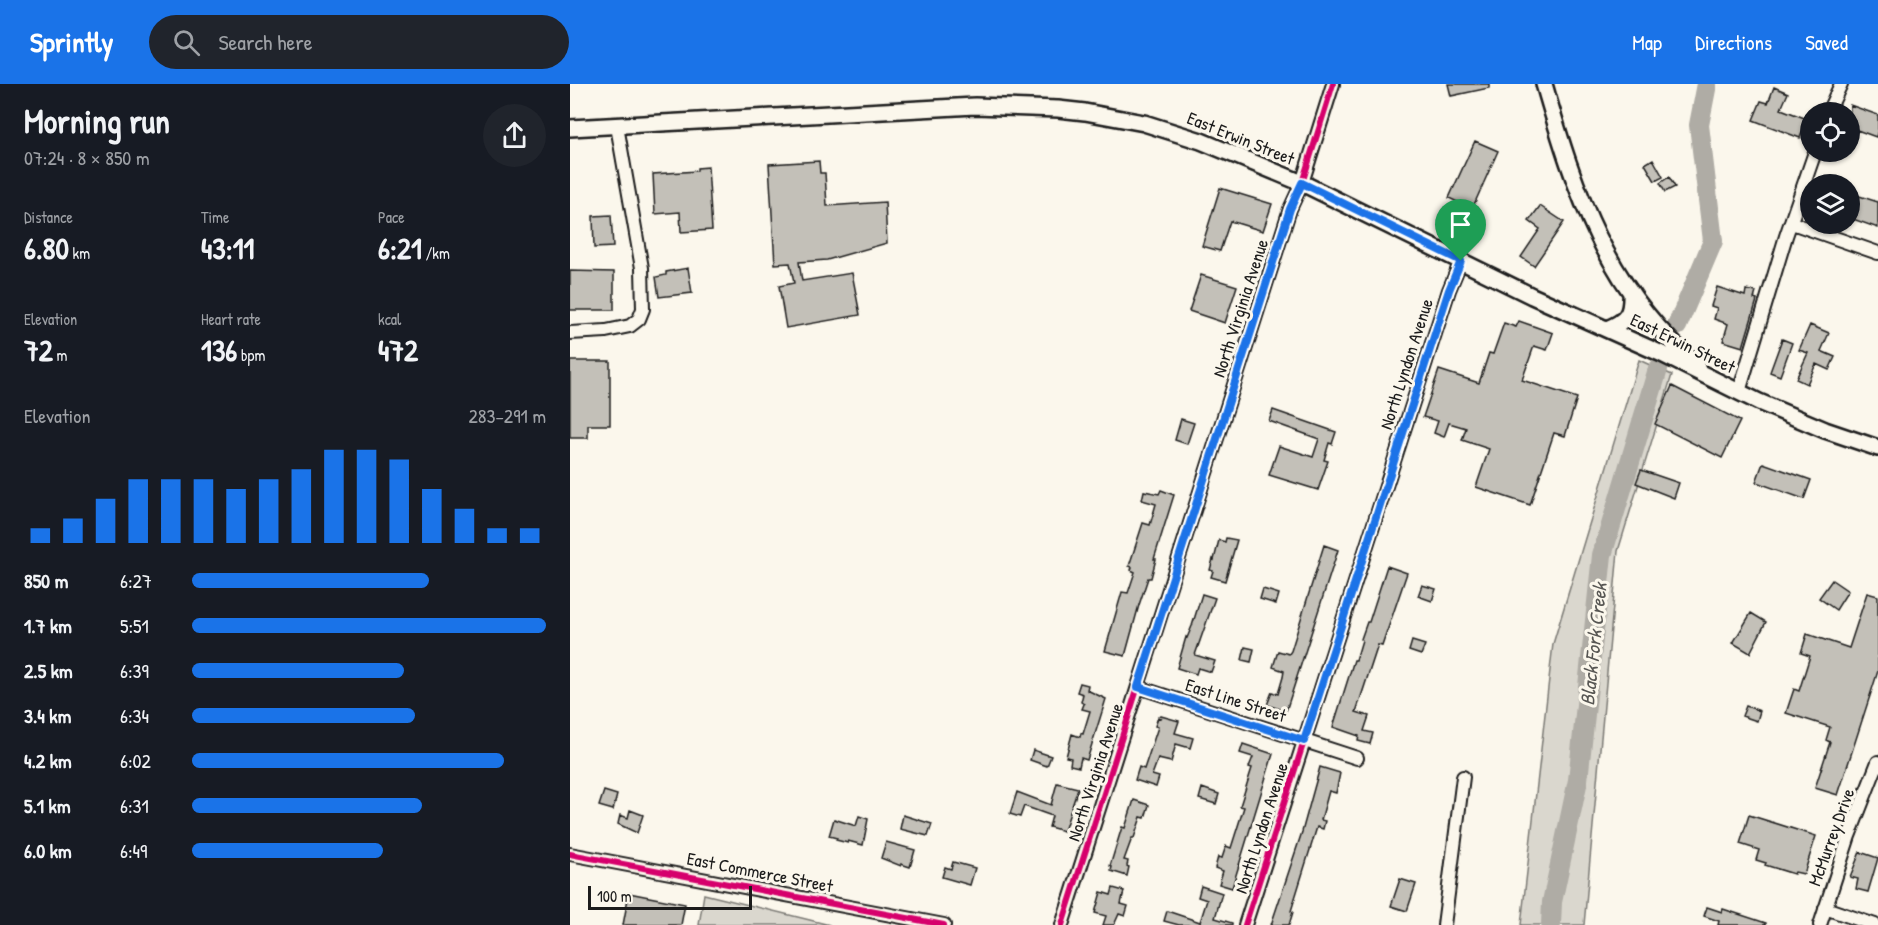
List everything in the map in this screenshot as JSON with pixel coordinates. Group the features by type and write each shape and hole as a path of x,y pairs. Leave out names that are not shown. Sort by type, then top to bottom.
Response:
{"main road":[{"path":"1544,84 1564,152 1587,216 1606,253 1648,316 1678,349 1716,380"},
{"name":"East Erwin Street","path":"570,128 946,107 1003,106 1058,109 1116,117 1172,131 1237,155 1302,183 1532,296 1739,392 1815,426 1878,448"},
{"path":"1607,329 1618,324 1628,315 1631,309 1630,292"}],"street":[{"name":"North Virginia Avenue","path":"1062,925 1290,209 1302,183 1333,84"},
{"path":"1832,102 1840,84"},
{"path":"570,333 606,331 630,326 639,319 643,309 642,268 617,126"},
{"path":"1739,392 1812,162"},
{"path":"1792,223 1878,253"},
{"name":"North Lyndon Avenue","path":"1245,925 1449,290 1461,261"},
{"name":"East Line Street","path":"1138,687 1357,758"},
{"name":"McMurrey Drive","path":"1820,925 1849,836 1878,762"},
{"path":"1444,925 1463,777"},
{"name":"East Commerce Street","path":"570,854 944,925"},
{"path":"1825,908 1875,925"}],"shaded area":[{"path":"1639,360 1672,375 1618,551 1584,925 1521,925 1553,644"},
{"path":"704,894 830,925 699,925"}],"building":[{"path":"1448,84 1489,84 1489,88 1451,96"},
{"path":"1774,87 1788,93 1781,109 1800,116 1800,138 1753,120 1761,101 1768,103"},
{"path":"1860,109 1878,115 1876,137 1860,131"},
{"path":"1475,141 1498,151 1472,209 1449,198"},
{"path":"1653,159 1663,177 1655,181 1645,164"},
{"path":"819,161 820,173 825,173 827,206 885,202 887,243 827,260 799,262 802,281 852,273 860,315 786,328 779,286 794,283 790,263 775,264 769,164"},
{"path":"708,167 712,230 681,232 680,212 655,214 653,174 697,171 697,168"},
{"path":"1669,177 1675,187 1665,192 1660,183"},
{"path":"1220,188 1272,204 1263,231 1230,221 1220,251 1202,246"},
{"path":"1860,196 1878,202 1878,228 1860,222"},
{"path":"1540,206 1564,222 1534,266 1521,257 1540,229 1529,221"},
{"path":"611,215 613,247 594,248 593,216"},
{"path":"688,268 692,293 659,297 656,277 666,275 666,272"},
{"path":"570,271 614,272 614,310 570,310"},
{"path":"1201,275 1237,286 1225,323 1189,311"},
{"path":"1717,287 1745,296 1746,290 1756,292 1754,299 1757,300 1743,347 1723,341 1728,324 1714,319 1717,308 1711,306"},
{"path":"1519,321 1553,333 1547,350 1534,346 1522,380 1577,398 1565,436 1554,433 1530,505 1476,487 1489,449 1462,440 1466,428 1449,423 1444,437 1434,433 1438,421 1423,417 1439,370 1479,383 1489,353 1493,354 1504,323 1516,327"},
{"path":"1810,325 1829,333 1821,351 1835,357 1829,370 1816,364 1807,384 1796,379 1808,353 1799,350"},
{"path":"1782,339 1792,343 1780,376 1770,372"},
{"path":"570,361 610,361 610,425 588,425 588,438 570,438"},
{"path":"1672,386 1740,421 1722,458 1655,424"},
{"path":"1273,410 1336,432 1332,444 1329,443 1324,460 1328,461 1318,490 1269,475 1279,446 1313,457 1319,439 1269,421"},
{"path":"1181,419 1194,423 1187,444 1175,440"},
{"path":"1763,463 1811,480 1804,499 1756,482"},
{"path":"1641,470 1679,483 1674,498 1636,483"},
{"path":"1161,490 1174,495 1154,559 1156,559 1151,578 1148,578 1139,605 1125,656 1105,651 1122,592 1128,593 1135,572 1129,566 1143,523 1150,525 1156,504 1142,500 1144,491 1159,494"},
{"path":"1226,538 1237,540 1225,581 1211,577 1213,571 1210,570 1219,540 1225,542"},
{"path":"1324,545 1338,550 1286,711 1267,705 1272,692 1278,694 1284,671 1273,667 1278,651 1289,654 1291,651"},
{"path":"1387,566 1407,573 1382,646 1378,645 1356,712 1369,716 1364,731 1373,733 1370,744 1358,741 1359,736 1333,727"},
{"path":"1832,580 1848,591 1836,610 1819,598"},
{"path":"1422,585 1436,589 1432,601 1418,596"},
{"path":"1263,589 1279,594 1276,604 1260,599"},
{"path":"1867,593 1878,596 1878,671 1838,795 1815,788 1830,742 1826,740 1830,727 1786,713 1794,689 1799,691 1810,656 1801,653 1807,634 1849,648"},
{"path":"1202,594 1215,598 1195,655 1215,661 1211,672 1198,668 1196,674 1177,668"},
{"path":"1751,613 1766,622 1750,653 1733,643"},
{"path":"1412,641 1425,645 1421,655 1409,651"},
{"path":"1245,647 1254,649 1251,662 1242,660"},
{"path":"1080,683 1088,685 1087,690 1106,699 1087,760 1081,758 1079,767 1070,765 1071,758 1066,757 1072,734 1080,737 1081,733 1083,734 1090,711 1082,709 1083,694 1077,692"},
{"path":"1746,706 1760,711 1757,721 1742,716"},
{"path":"1158,717 1179,721 1175,733 1193,738 1190,748 1176,744 1171,762 1158,759 1152,775 1159,777 1156,787 1135,780 1139,767 1144,769 1158,727 1155,726"},
{"path":"1243,744 1273,754 1232,888 1219,884 1223,871 1215,868 1218,857 1222,858 1226,846 1231,848 1244,807 1240,806 1252,768 1249,767 1253,757 1240,753"},
{"path":"1033,750 1051,756 1047,766 1030,760"},
{"path":"1320,767 1340,773 1336,793 1329,791 1321,820 1325,821 1323,829 1317,827 1291,911 1293,912 1289,925 1271,925 1302,832"},
{"path":"1057,783 1078,788 1064,831 1049,827 1052,816 1024,806 1020,817 1010,814 1017,792 1051,805"},
{"path":"1202,788 1219,794 1216,804 1199,799"},
{"path":"604,791 617,795 613,810 599,806"},
{"path":"1134,800 1149,805 1145,818 1141,817 1124,860 1128,861 1127,876 1111,871 1110,866 1122,827 1125,828"},
{"path":"630,810 643,815 637,833 618,824 620,815 628,818"},
{"path":"903,815 932,824 928,836 900,829"},
{"path":"1749,815 1816,836 1804,874 1795,872 1794,874 1765,865 1766,863 1756,860 1759,850 1740,844"},
{"path":"859,816 868,819 863,845 836,840 837,838 829,836 834,819 856,826"},
{"path":"886,842 915,850 910,867 881,858"},
{"path":"1860,852 1878,858 1868,892 1856,889 1858,879 1850,877"},
{"path":"953,862 975,868 970,885 942,877 945,867 951,869"},
{"path":"1400,879 1416,884 1407,911 1391,906"},
{"path":"1201,886 1222,893 1215,918 1232,923 1232,925 1179,925 1164,921 1167,911 1200,922 1207,900 1198,897"},
{"path":"1113,888 1124,891 1121,904 1128,906 1125,916 1119,914 1114,925 1103,925 1106,916 1095,913 1101,892 1111,895"},
{"path":"629,893 685,904 681,925 623,925"},
{"path":"1707,907 1722,912 1723,909 1766,923 1766,925 1718,925 1719,921 1704,916"}],"waterway":[{"name":"Black Fork Creek","path":"1677,326 1713,241 1699,125 1707,84"},
{"name":"Black Fork Creek","path":"1551,925 1552,902 1578,780 1602,555 1658,369"}],"cycle path":[{"path":"1062,925 1290,209 1302,183 1333,84"},
{"path":"1245,925 1449,290 1461,261"},
{"path":"570,854 944,925"}],"route":[{"path":"1302,183 1461,261 1449,290 1304,741 1138,687 1290,209 1302,183"}]}
